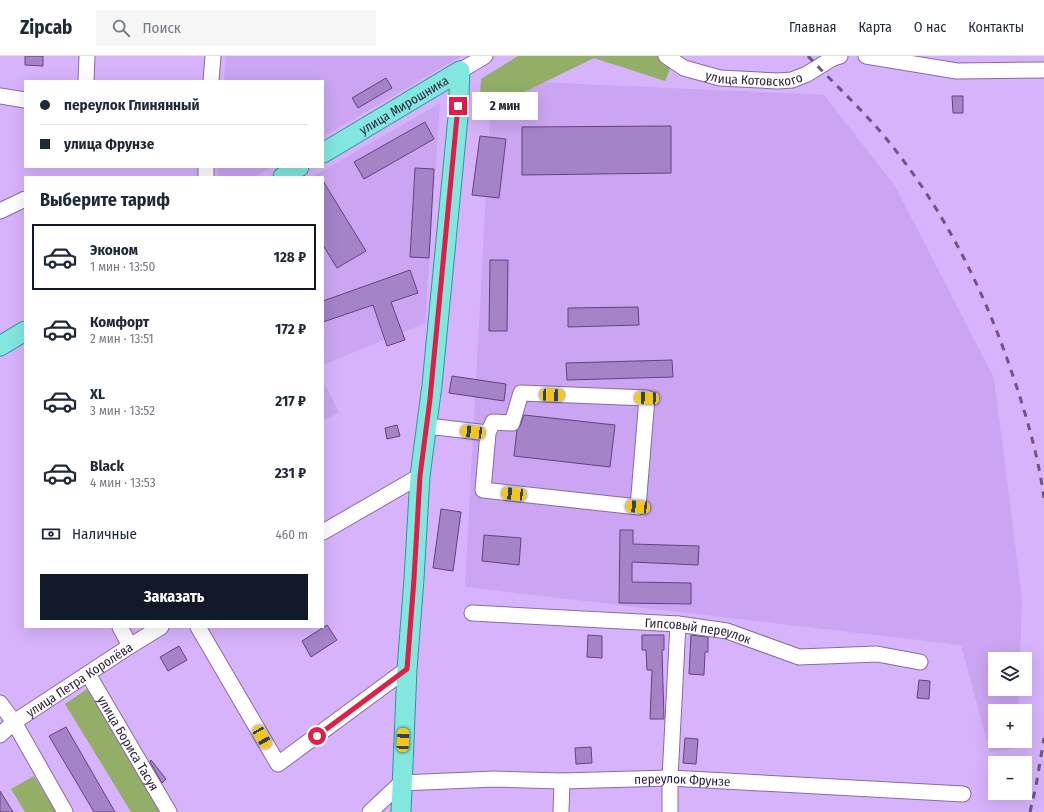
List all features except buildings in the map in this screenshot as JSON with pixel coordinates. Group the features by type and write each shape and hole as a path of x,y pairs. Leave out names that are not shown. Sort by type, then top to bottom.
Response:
{"main road":[{"name":"улица Мирошника","path":"324,152 460,70"},
{"path":"401,812 401,783 407,669 420,476 427,426 458,117 460,70"},
{"path":"284,176 297,168"},
{"path":"0,346 24,333"}],"street":[{"path":"86,80 87,56"},
{"path":"211,80 213,56"},
{"name":"улица Мирошника","path":"460,70 485,56"},
{"name":"улица Котовского","path":"666,56 684,68 720,78 778,81 792,80 807,74 832,58 840,56"},
{"path":"866,56 957,71 1044,70"},
{"path":"0,96 24,100"},
{"path":"0,211 24,200"},
{"path":"521,394 647,398 638,507 483,490 488,433 493,422 512,423 521,394"},
{"path":"427,426 488,433"},
{"path":"324,531 420,476"},
{"name":"Гипсовый переулок","path":"472,613 678,624 727,631 799,657 876,654 920,662"},
{"path":"670,812 670,778 678,624"},
{"path":"121,628 130,646"},
{"name":"улица Петра Королёва","path":"0,735 14,722 159,628"},
{"path":"199,628 278,764 407,669"},
{"name":"улица Бориса Тасуя","path":"88,674 169,812"},
{"path":"0,703 14,722 65,812"},
{"name":"переулок Фрунзе","path":"401,783 494,779 562,781 670,778 963,794"},
{"path":"561,812 562,781"},
{"path":"370,812 401,783"}],"shaded area":[{"path":"226,56 461,56 324,136 324,80 224,80"},
{"path":"492,80 824,95 895,186 994,378 1022,599 1020,652 988,652 988,696 1019,696 1018,704 988,704 988,745 961,645 465,587"},
{"path":"440,103 425,323 324,365 324,176 314,176"},
{"path":"218,168 269,168 256,176 217,176"},
{"path":"324,383 339,413 324,420"},
{"path":"989,748 1016,748 990,752"}],"green space":[{"path":"518,56 667,56 673,62 665,81 594,58 479,114 481,79"},
{"path":"87,689 138,769 162,812 131,812 65,704"},
{"path":"34,776 56,812 25,812 11,789"}],"railway":[{"path":"808,56 860,109 889,142 927,195 961,252 989,311 1012,373 1031,435 1044,498"},
{"path":"1030,812 1044,738"}],"route":[{"path":"317,736 407,669 420,476 430,399 458,106"}]}
